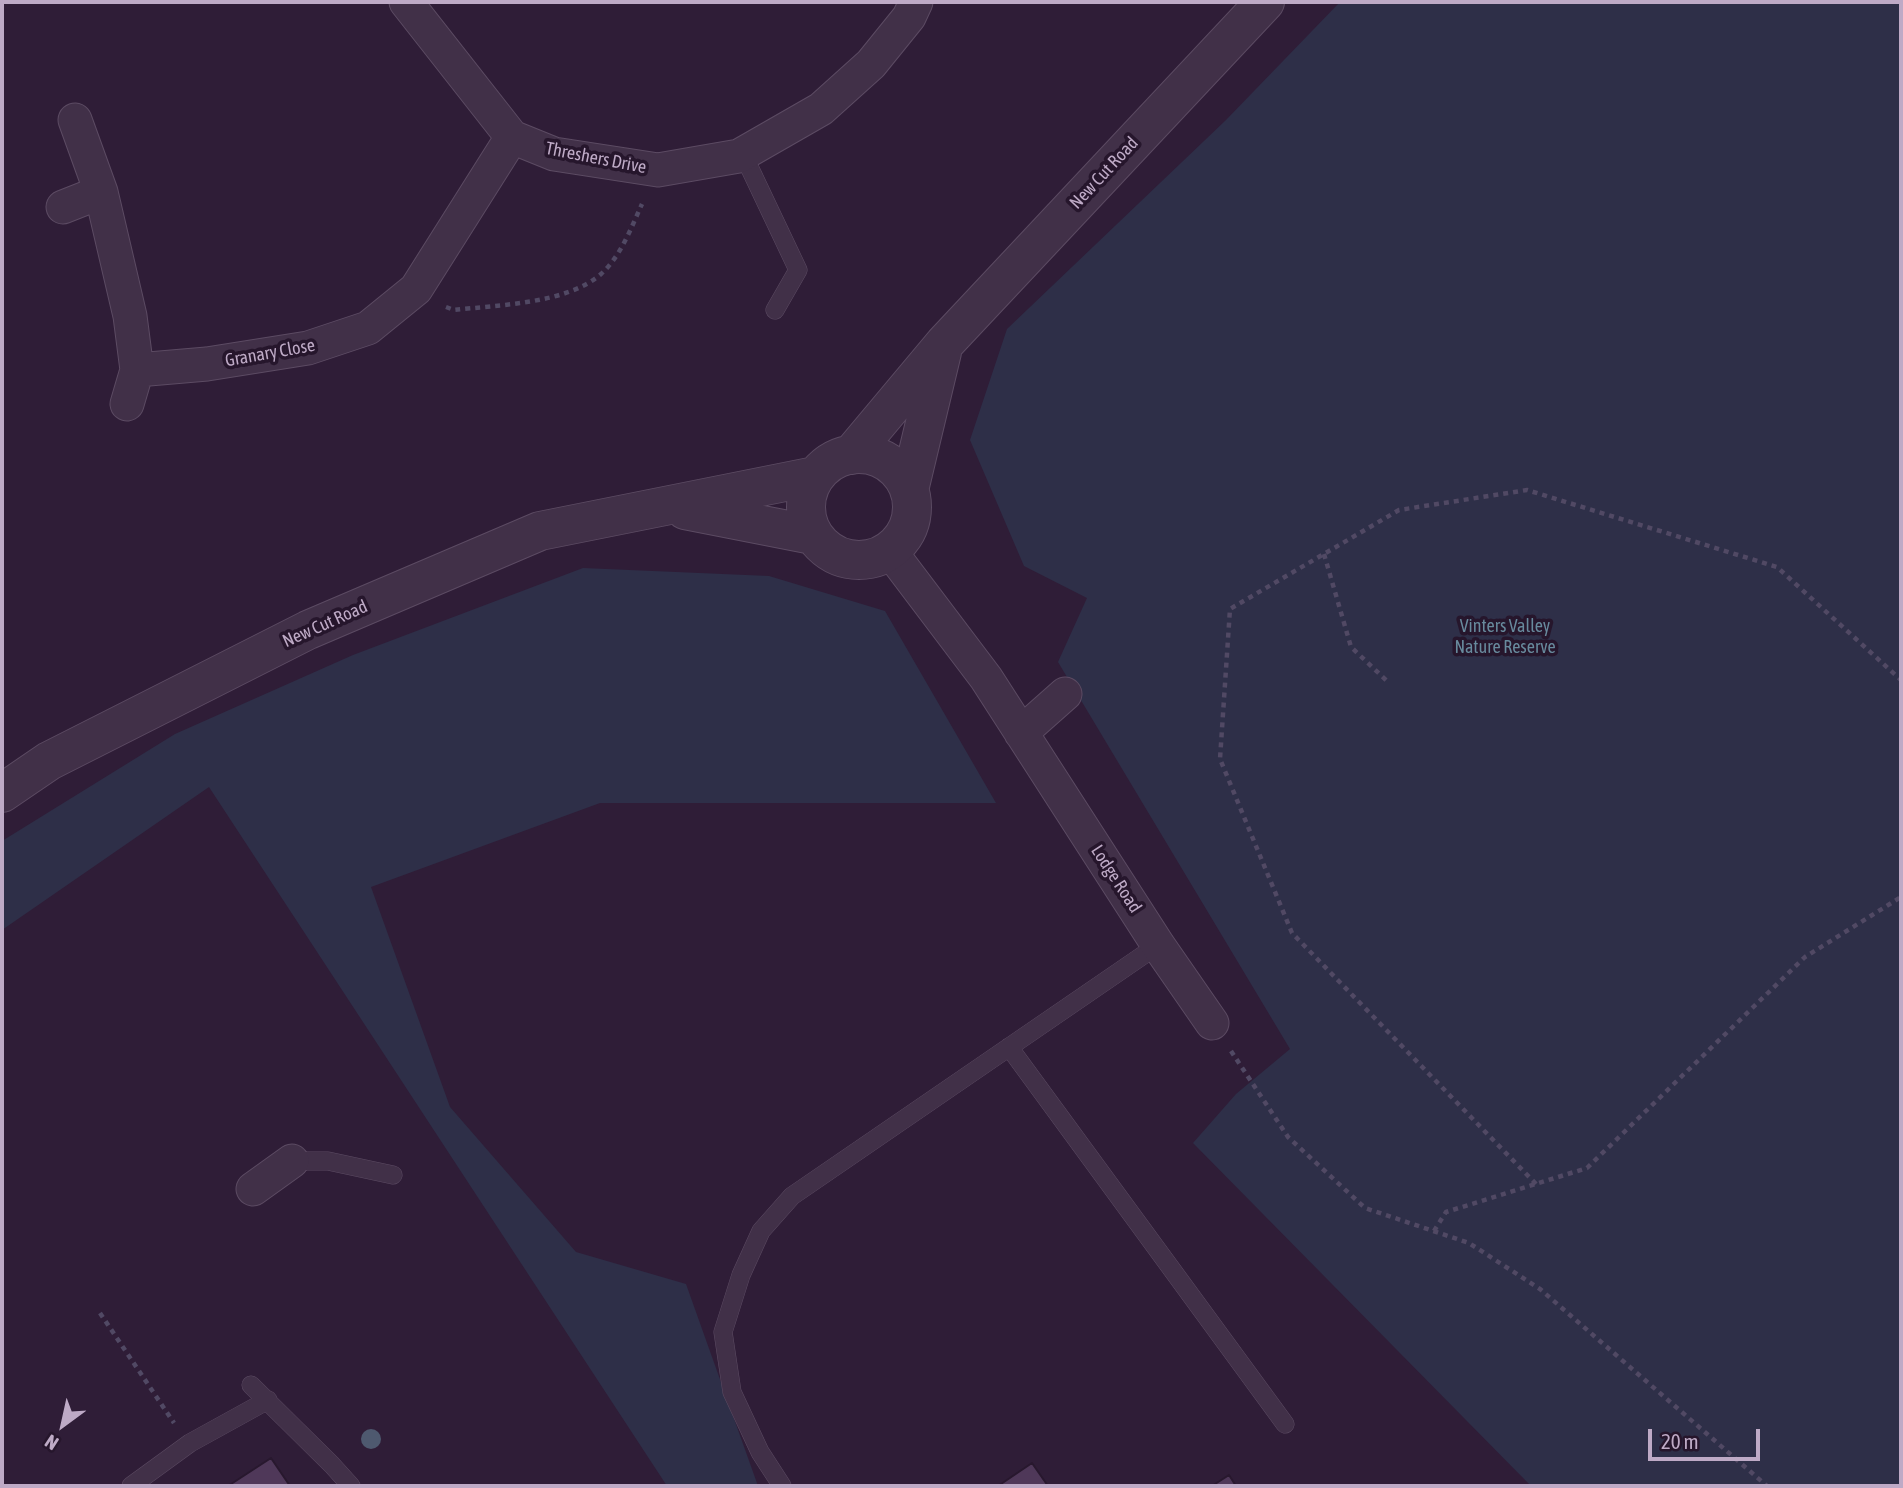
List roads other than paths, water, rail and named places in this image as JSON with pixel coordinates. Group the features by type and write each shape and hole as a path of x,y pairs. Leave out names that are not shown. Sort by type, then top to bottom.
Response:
{"street":[{"name":"Threshers Drive","path":"406,2 512,136 554,154 658,170 743,154 821,110 871,64 909,17 916,2"},
{"name":"New Cut Road","path":"2,793 49,761 320,624 540,531 816,476 831,462 852,455 944,344 1265,2"},
{"path":"75,120 101,192 130,316 137,370 127,404"},
{"name":"Granary Close","path":"137,370 207,364 308,348 368,328 416,289 512,136"},
{"path":"63,207 101,192"},
{"name":"New Cut Road","path":"669,507 813,535 825,548 839,557 856,561 874,558 890,551 902,538 909,524 912,507 909,490 944,344"},
{"path":"852,455 869,455 887,462 900,474 909,490"},
{"path":"813,535 805,505 816,476"},
{"name":"Lodge Road","path":"890,551 986,678 1158,945 1212,1023"},
{"path":"1021,733 1065,694"},
{"path":"253,1189 292,1161"}],"lane":[{"path":"743,154 798,270 775,310"},
{"path":"782,1486 760,1452 732,1392 723,1332 741,1275 761,1231 792,1196 1158,945"},
{"path":"1009,1047 1285,1424"},
{"path":"292,1161 328,1161 393,1175"},
{"path":"251,1385 351,1486"},
{"path":"131,1486 190,1443 268,1400"}],"park label":[{"name":"Vinters Valley Nature Reserve","path":"1505,636"}]}
